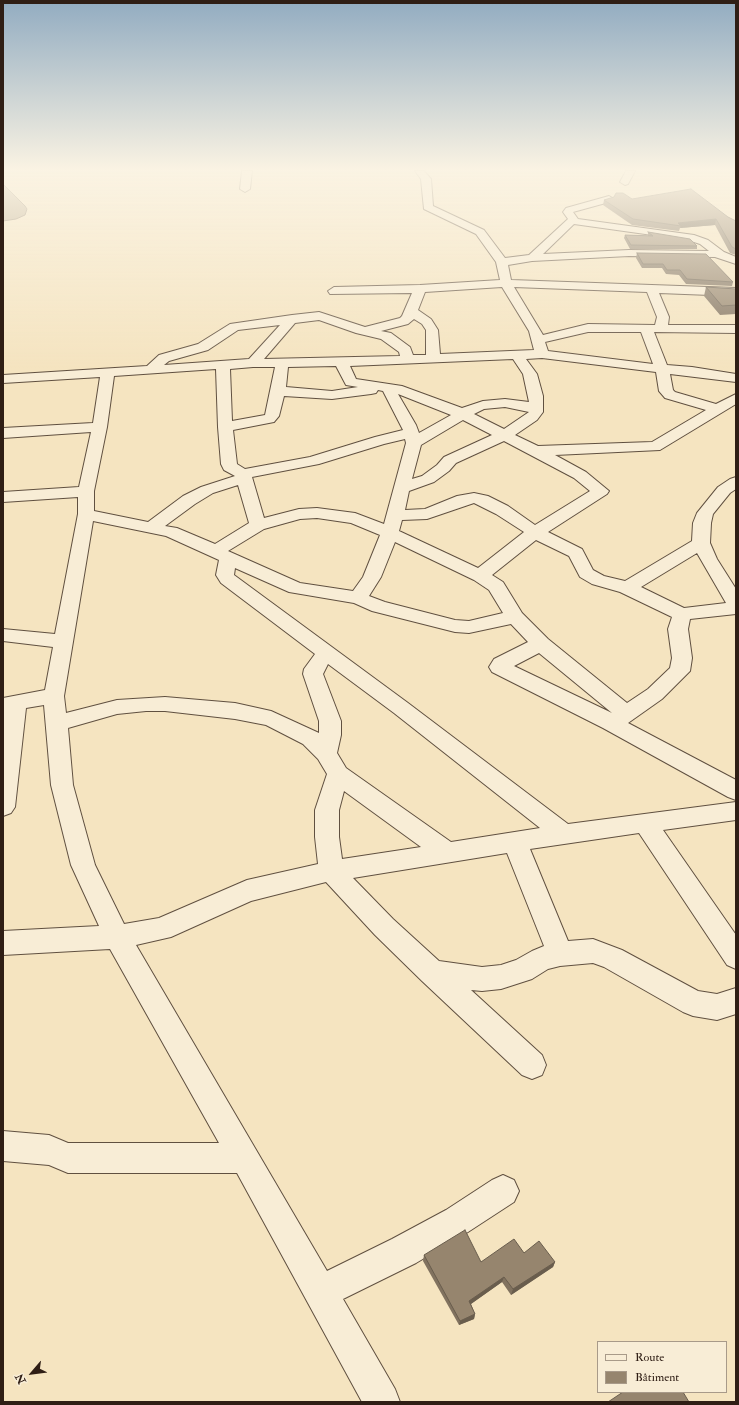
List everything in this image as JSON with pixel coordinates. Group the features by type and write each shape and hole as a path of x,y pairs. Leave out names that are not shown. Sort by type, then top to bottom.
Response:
{"street":[{"path":"483,237 502,262 506,283 539,340 542,354"},
{"path":"532,258 555,237"},
{"path":"649,237 665,253"},
{"path":"680,237 699,240 721,255 736,261"},
{"path":"502,262 532,258 595,259 665,253 721,255"},
{"path":"334,291 420,289 506,283 598,282 652,288 734,294"},
{"path":"652,288 662,315 661,328"},
{"path":"365,330 395,324 408,318 420,289"},
{"path":"411,310 427,322 432,330 433,358"},
{"path":"148,371 164,358 203,348 228,330 235,327 319,316 382,334 392,339 405,350 408,360"},
{"path":"253,363 292,319"},
{"path":"392,339 395,324"},
{"path":"539,340 588,328 736,329"},
{"path":"646,328 662,369 666,391 670,395 719,409"},
{"path":"3,379 148,371 253,363 408,360 542,354 662,369 692,371 736,378"},
{"path":"402,488 428,479 443,468 450,460 503,436 532,417 536,412 536,396 530,374 517,355"},
{"path":"341,362 350,388"},
{"path":"226,427 269,418 272,416 278,391 282,363"},
{"path":"223,365 226,427 230,467 244,476 258,526"},
{"path":"108,373 54,696 62,784 83,865 117,937 246,1158 382,1402"},
{"path":"278,391 332,395 350,388 389,388 426,406 446,408 463,414 580,475 601,491 536,533 480,576"},
{"path":"389,388 412,434"},
{"path":"534,451 656,448 736,398"},
{"path":"151,528 189,500 207,490 244,476 313,461 380,440 412,434 463,414 473,408 493,403 536,407"},
{"path":"358,598 372,578 390,533 402,488 412,434 426,406"},
{"path":"3,433 100,427"},
{"path":"736,482 724,490 705,513 702,523 701,543 708,559 736,604"},
{"path":"3,497 86,502 151,528 171,532 296,588 358,598 379,607 455,626 469,627 515,617"},
{"path":"395,515 431,513 463,500 474,498 502,510 536,533 576,553 586,573 598,580 627,588 682,614 736,608"},
{"path":"222,555 258,526 278,519 317,513 355,518 480,576 499,588 515,617 541,644 619,718"},
{"path":"627,588 701,543"},
{"path":"222,555 227,579 327,652 564,834"},
{"path":"619,718 655,694 680,671 682,658 678,629 682,614"},
{"path":"3,635 64,642"},
{"path":"541,644 500,664 500,667 619,718 736,791"},
{"path":"326,753 330,736 330,721 314,674 314,669 327,652"},
{"path":"3,807 9,705 54,696"},
{"path":"57,723 117,707 146,704 165,704 234,711 271,719 311,738 326,753 338,774 448,853"},
{"path":"338,774 327,810 327,837 331,871 384,927 532,1064"},
{"path":"3,943 117,937 162,929 247,891 331,871 564,834 736,811"},
{"path":"645,823 736,957"},
{"path":"515,842 560,954"},
{"path":"432,972 482,979 501,977 523,970 541,959 560,954 593,951 613,958 693,1003 716,1007 736,1001"},
{"path":"3,1146 49,1150 68,1158 246,1158"},
{"path":"321,1292 404,1252 457,1221 502,1191"}],"building":[{"path":"626,237 675,237 690,239 697,246 631,245"},
{"path":"726,237 736,237 736,249 732,247"},
{"path":"637,253 706,254 733,282 687,279 680,270 667,270 663,264 643,264"},
{"path":"706,287 736,289 736,305 722,306"},
{"path":"465,1230 481,1262 514,1239 524,1253 539,1241 555,1262 513,1289 504,1277 469,1301 475,1314 460,1321 424,1255"},
{"path":"622,1393 684,1393 689,1402 608,1402"}]}
